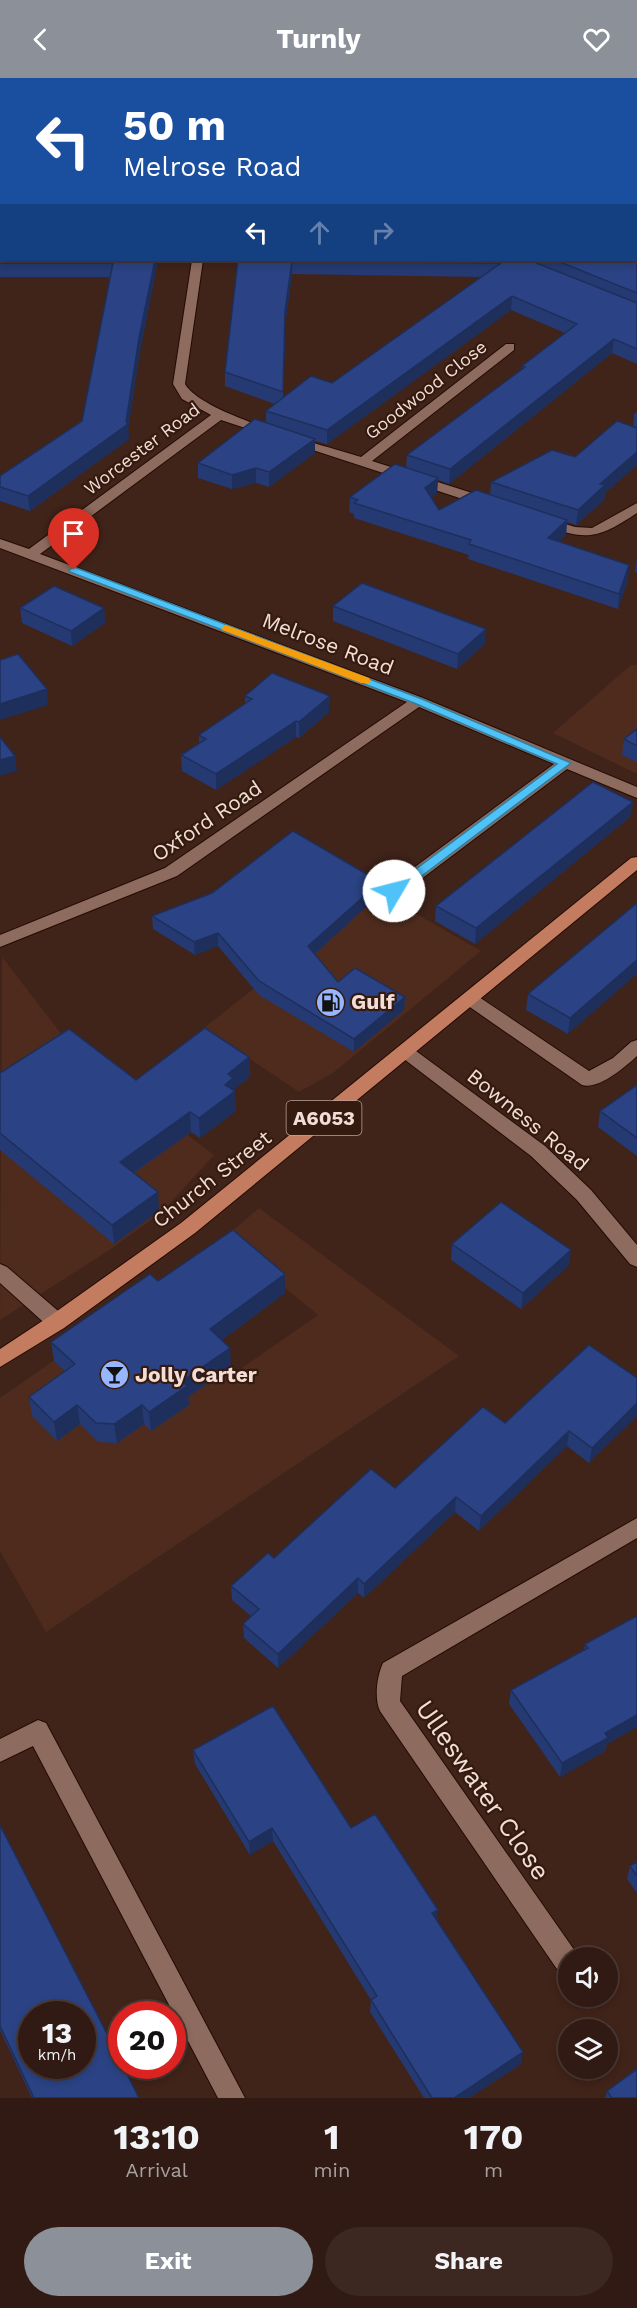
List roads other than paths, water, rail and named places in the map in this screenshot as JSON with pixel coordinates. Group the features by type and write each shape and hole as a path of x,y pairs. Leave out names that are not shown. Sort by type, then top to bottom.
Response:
{"main road":[{"name":"Church Street","path":"0,1359 57,1322 188,1228 637,862"}],"street":[{"name":"Worcester Road","path":"31,554 219,415 186,396 179,384 197,261"},
{"name":"Goodwood Close","path":"364,461 510,347"},
{"path":"219,415 507,509"},
{"path":"530,516 588,534 601,531 637,507"},
{"name":"Melrose Road","path":"0,543 418,701 637,793"},
{"name":"Oxford Road","path":"0,941 171,872 418,701"},
{"path":"394,891 565,763"},
{"path":"470,999 588,1080 618,1062 637,1046"},
{"name":"Bowness Road","path":"406,1052 538,1151 630,1240 637,1259"},
{"path":"0,1272 57,1322"},
{"name":"Ulleswater Close","path":"558,1949 388,1703 391,1670 637,1527"},
{"path":"0,1750 38,1731 232,2098"}],"place":[{"name":"Gulf","path":"330,1002"},
{"name":"Jolly Carter","path":"114,1375"}]}
